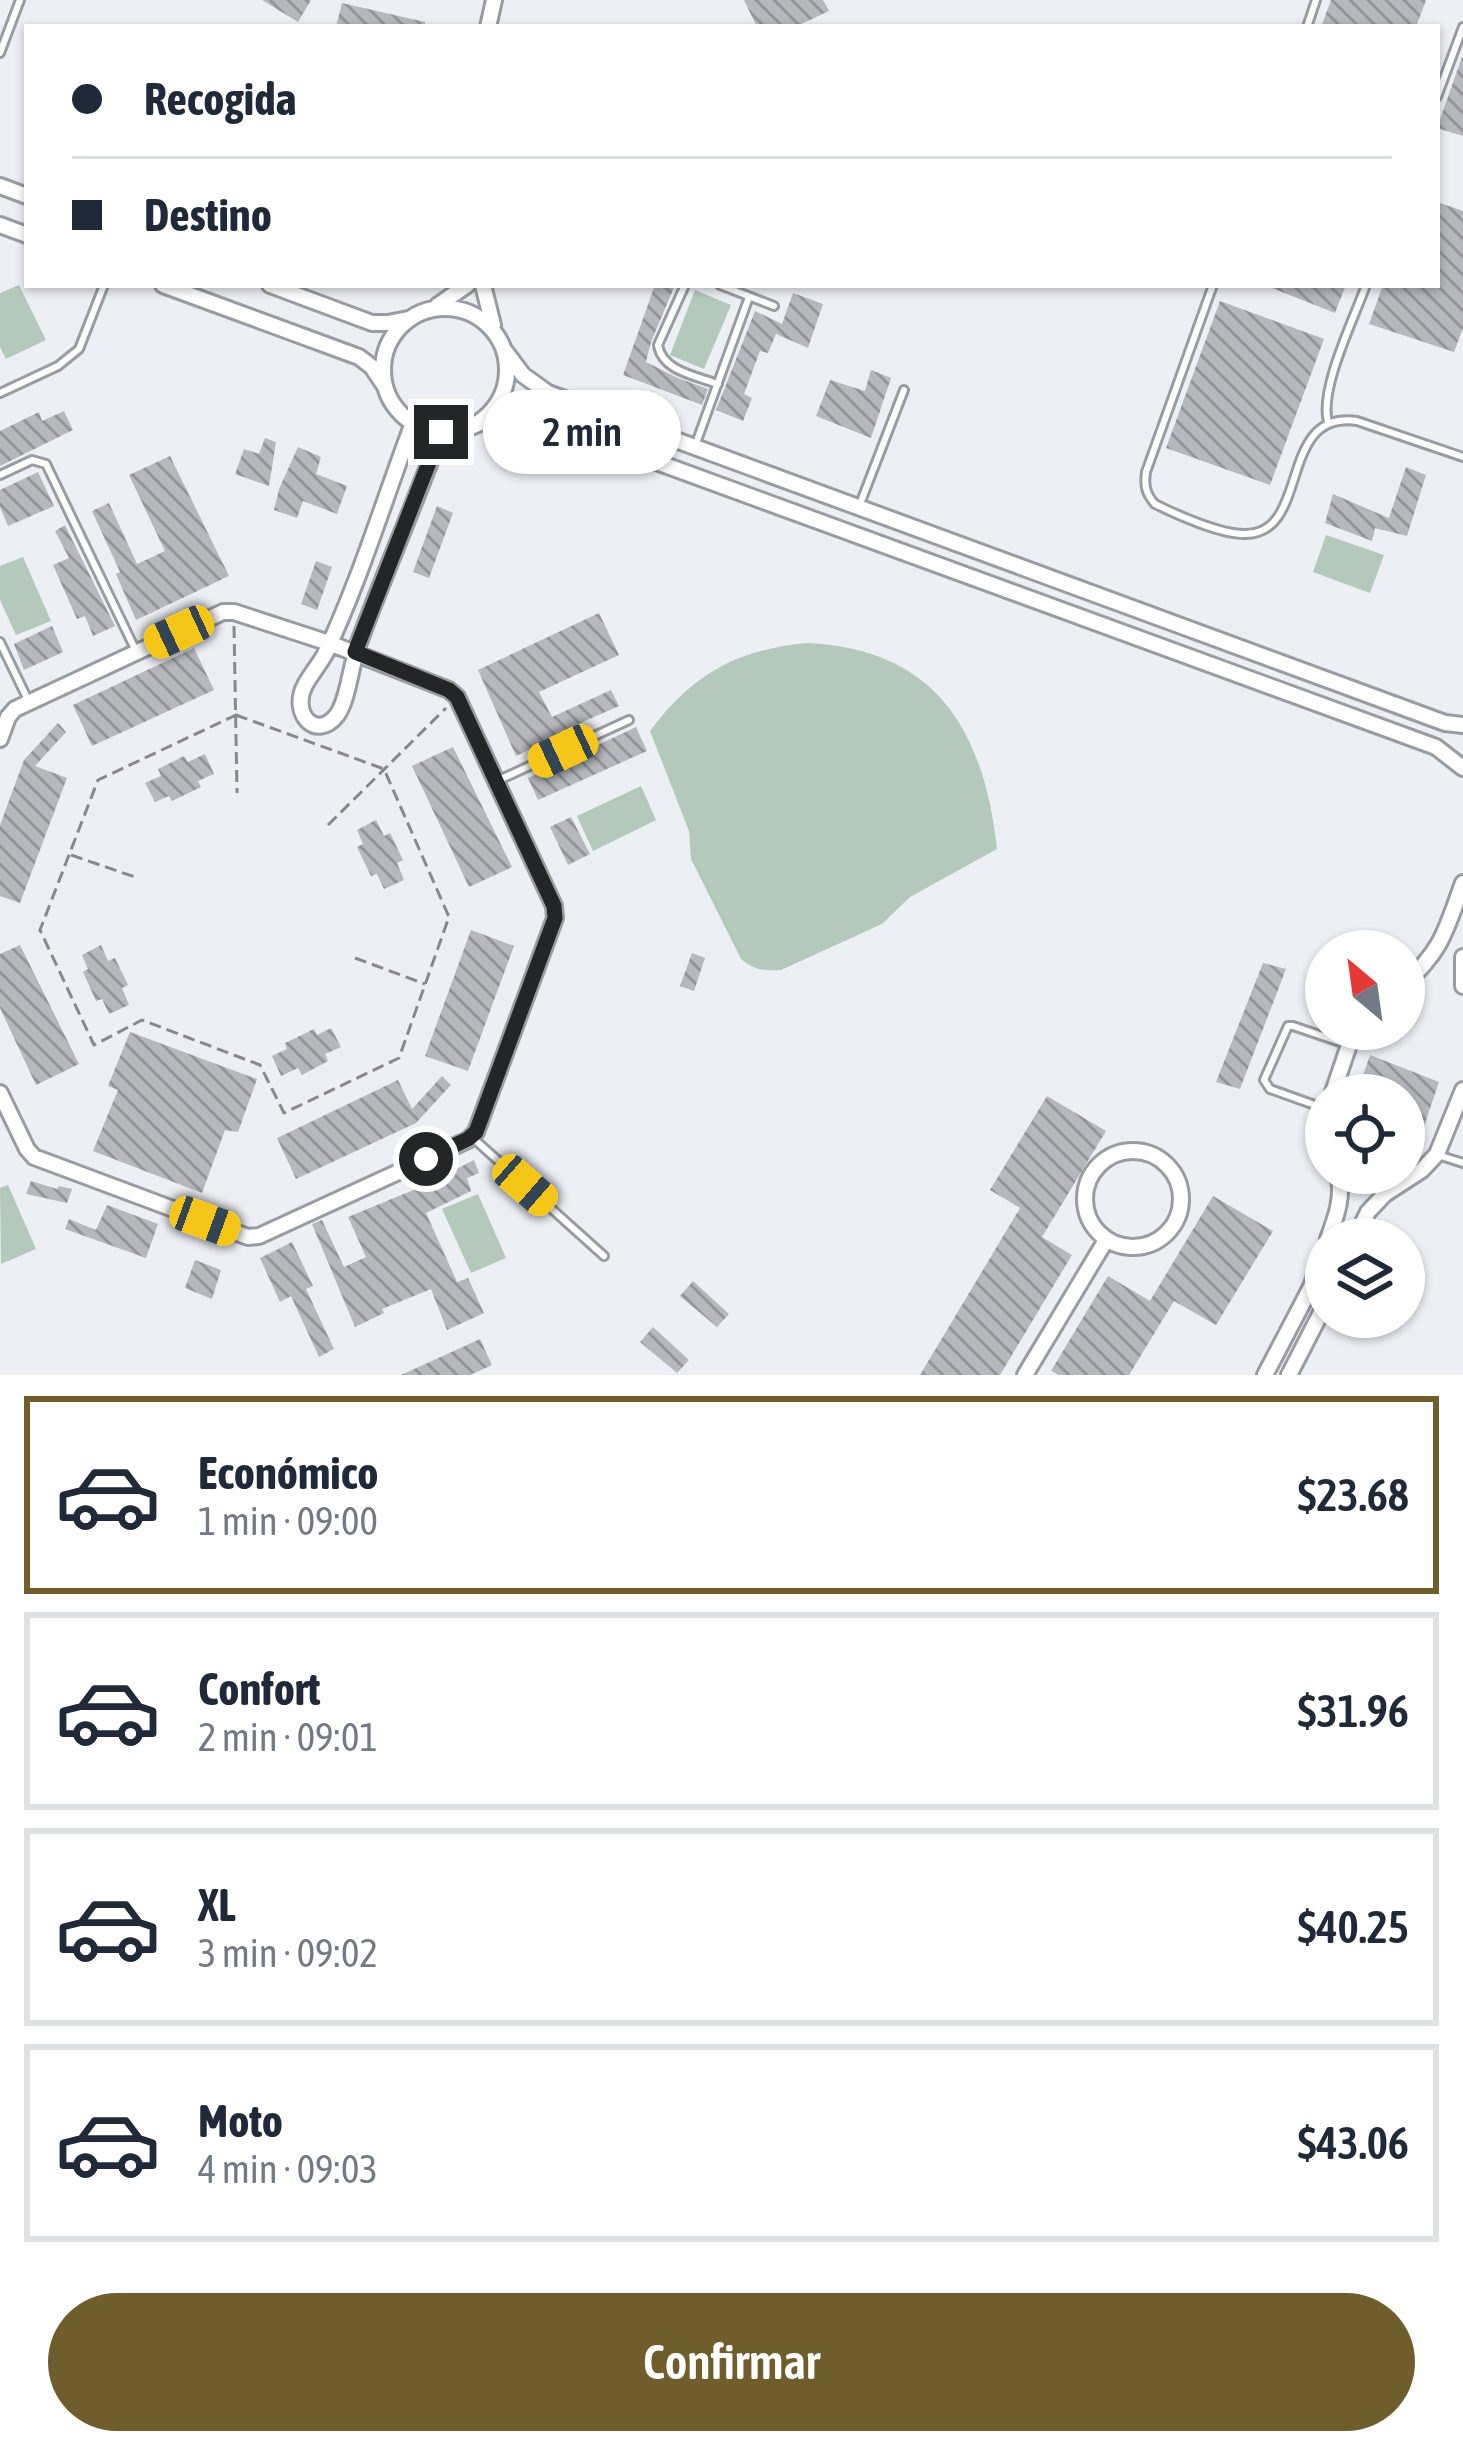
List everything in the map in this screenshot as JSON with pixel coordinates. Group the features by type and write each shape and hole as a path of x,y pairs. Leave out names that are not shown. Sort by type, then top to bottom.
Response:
{"street":[{"path":"171,288 359,357 372,367 400,414 412,423 441,432 501,416 539,419 1436,747 1463,768"},
{"path":"278,288 372,322 388,323 413,317 463,288"},
{"path":"471,427 495,408 507,381 503,346 490,319 484,288"},
{"path":"428,310 462,310 478,316 491,327 523,375 548,393 1445,724 1463,725"},
{"path":"385,387 385,355 400,327 413,317"},
{"path":"412,423 364,558 329,643 299,699 304,719 313,724 322,725 338,713 355,652 441,432"},
{"path":"364,558 388,566"},
{"path":"0,739 15,709 223,612 234,612 355,652 457,697 554,906 555,918 476,1132 259,1236 248,1237 34,1157 2,1104"},
{"path":"1425,965 1440,944 1463,883"},
{"path":"1463,957 1463,986"},
{"path":"1365,1218 1385,1194 1438,1154 1463,1090"},
{"path":"1136,1151 1165,1163 1181,1191 1176,1222 1153,1244 1137,1248 1106,1240 1087,1216 1084,1200 1094,1170 1120,1152 1136,1151"},
{"path":"1025,1375 1106,1240"},
{"path":"1265,1375 1305,1298"},
{"path":"1289,1375 1308,1338"}],"lane":[{"path":"0,53 18,1"},
{"path":"1440,89 1463,27"},
{"path":"0,393 58,365 79,349 103,288"},
{"path":"684,288 658,345 659,356 669,365 718,384"},
{"path":"727,288 774,306"},
{"path":"1212,288 1146,472 1144,482 1155,504 1232,533 1261,531 1284,507 1316,430 1342,419 1463,457"},
{"path":"1328,422 1324,408 1328,387 1365,288"},
{"path":"695,447 749,297"},
{"path":"859,507 904,390"},
{"path":"0,476 32,460 46,464 136,652"},
{"path":"0,642 29,703"},
{"path":"496,782 629,720"},
{"path":"1305,1030 1288,1026 1264,1080 1270,1089 1305,1102"},
{"path":"471,1136 604,1256"},
{"path":"1438,1154 1463,1163"}],"path":[{"path":"234,612 237,793"},
{"path":"328,825 457,697"},
{"path":"236,715 384,769 449,917 399,1058 284,1113 260,1065 142,1020 94,1045 40,930 98,780 236,715"},
{"path":"69,855 135,877"},
{"path":"355,958 425,984"}],"green space":[{"path":"19,285 46,340 6,359 0,347 0,293"},
{"path":"695,290 731,305 704,369 670,355"},
{"path":"1326,535 1384,555 1370,593 1313,572"},
{"path":"23,557 51,621 16,635 0,600 0,566"},
{"path":"807,643 852,649 889,661 920,679 946,704 980,767 997,849 910,897 882,924 781,970 764,970 741,959 691,859 689,831 650,731 683,694 718,668 758,652"},
{"path":"641,786 656,820 593,851 577,816"},
{"path":"8,1185 36,1249 1,1264 0,1188"},
{"path":"478,1194 506,1258 471,1273 442,1209"}],"building":[{"path":"262,0 311,0 298,22"},
{"path":"744,0 823,0 829,11 801,24 756,24"},
{"path":"1331,0 1426,0 1417,24 1322,24"},
{"path":"342,3 425,22 425,24 337,24"},
{"path":"1462,57 1463,136 1440,129"},
{"path":"1440,203 1463,211 1463,328 1454,352 1369,324 1382,288 1440,288"},
{"path":"654,288 674,288 646,362 708,389 702,405 623,375"},
{"path":"1272,288 1345,288 1335,313"},
{"path":"793,293 823,304 808,348 776,334 768,353 760,351 744,394 752,398 743,421 716,410 755,311 782,324"},
{"path":"1220,301 1324,339 1270,485 1166,448"},
{"path":"871,370 891,378 871,438 816,416 830,380 865,391"},
{"path":"64,411 73,430 0,466 0,431 39,412 42,421"},
{"path":"265,438 276,442 269,486 235,474 244,449 259,454"},
{"path":"298,447 321,457 316,474 347,486 337,514 303,501 297,518 274,510"},
{"path":"170,456 229,576 136,620 92,511 109,503 137,564 165,551 129,475"},
{"path":"1406,467 1426,475 1407,536 1375,528 1372,541 1325,523 1333,494 1389,518"},
{"path":"38,472 54,506 8,526 0,507 0,490"},
{"path":"437,506 453,513 429,578 413,572"},
{"path":"65,525 115,626 93,636 85,616 77,619 53,565 69,558 55,531"},
{"path":"316,561 332,567 317,610 301,604"},
{"path":"599,613 619,655 539,692 552,717 611,690 619,706 516,756 478,670"},
{"path":"52,626 63,652 24,670 14,644"},
{"path":"194,648 214,690 92,746 73,705"},
{"path":"58,723 66,732 35,766 67,778 20,903 0,896 0,825 24,760"},
{"path":"636,727 647,751 538,800 528,778"},
{"path":"453,747 512,867 469,887 412,766"},
{"path":"205,754 214,774 198,781 201,787 172,801 169,796 155,802 145,783 161,776 158,769 184,756 188,762"},
{"path":"571,817 590,854 568,865 550,827"},
{"path":"376,820 384,836 390,833 403,860 397,863 404,880 384,889 377,874 371,876 357,847 363,844 357,830"},
{"path":"471,930 514,946 468,1071 425,1056"},
{"path":"20,945 79,1064 36,1085 0,1008 0,954"},
{"path":"101,945 108,961 115,958 128,985 122,988 129,1005 109,1014 102,999 96,1001 83,972 88,969 82,955"},
{"path":"692,953 705,958 694,991 680,986"},
{"path":"1263,963 1286,969 1240,1089 1216,1082"},
{"path":"331,1028 341,1047 325,1054 328,1061 302,1075 298,1068 281,1076 272,1056 287,1049 285,1043 314,1029 317,1035"},
{"path":"130,1032 257,1079 238,1132 225,1130 202,1193 93,1151 118,1090 108,1086"},
{"path":"1370,1055 1419,1074 1363,1074"},
{"path":"442,1076 451,1085 416,1123 296,1179 277,1138 398,1080 412,1109"},
{"path":"1425,1077 1439,1082 1425,1123"},
{"path":"1047,1096 1106,1131 1042,1237 1072,1255 1000,1375 920,1375 1020,1208 990,1190"},
{"path":"474,1160 479,1173 467,1178 471,1191 426,1213 457,1282 468,1278 484,1313 447,1330 431,1289 382,1309 384,1313 355,1327 312,1224 322,1220 344,1267 366,1257 348,1217"},
{"path":"31,1181 72,1189 67,1203 26,1194"},
{"path":"1213,1196 1273,1231 1216,1325 1174,1301 1129,1375 1051,1371 1108,1276 1150,1301"},
{"path":"107,1205 158,1224 146,1258 65,1229 69,1219 96,1230"},
{"path":"292,1242 313,1286 306,1289 334,1349 319,1357 291,1296 280,1302 260,1258"},
{"path":"195,1260 221,1270 212,1299 185,1288"},
{"path":"693,1281 729,1314 717,1327 680,1296"},
{"path":"653,1327 689,1360 677,1373 640,1342"},
{"path":"480,1339 492,1365 470,1375 401,1375"}],"route":[{"path":"426,1159 476,1132 555,918 554,906 457,697 355,652 441,432"}]}
